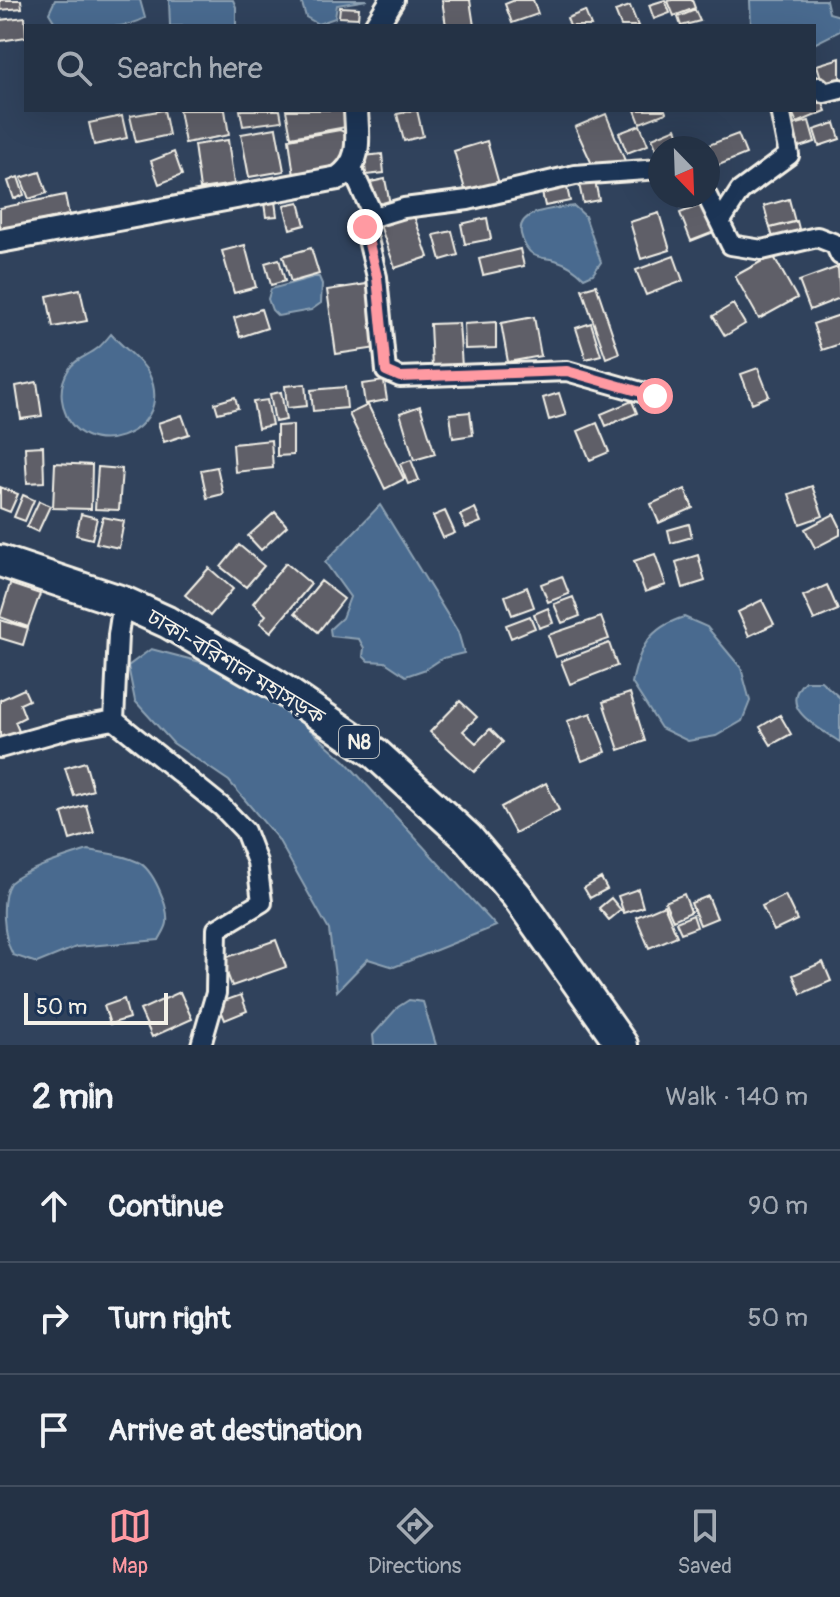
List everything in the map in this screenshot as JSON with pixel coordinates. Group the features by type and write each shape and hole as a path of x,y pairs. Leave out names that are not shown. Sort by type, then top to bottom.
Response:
{"highway":[{"name":"ঢাকা-বরিশাল মহাসড়ক","path":"0,561 123,602 167,622 276,685 375,753 467,837 517,896 622,1045"}],"street":[{"path":"377,24 392,0"},
{"path":"816,88 819,87 824,93 840,89"},
{"path":"0,241 338,178 352,169 356,157 356,112"},
{"path":"720,222 740,191 789,155 780,112"},
{"path":"352,169 374,217"},
{"path":"648,170 575,175 468,200 404,208 374,217 365,227 377,277 386,371 400,377 567,371 655,396"},
{"path":"713,208 731,245 762,250 817,237 835,244 840,255"},
{"path":"114,720 118,635 123,602"},
{"path":"0,748 71,728 114,720"},
{"path":"114,720 238,823 245,831 257,862 262,902 217,929 216,993 201,1045"}],"water":[{"path":"55,0 140,0 145,18 128,24 56,24 49,13"},
{"path":"169,0 233,0 236,7 236,24 170,24"},
{"path":"301,0 367,0 337,5 335,18 318,24 306,17"},
{"path":"750,0 826,0 829,13 840,16 840,31 816,43 816,24 751,24"},
{"path":"574,206 585,216 601,262 593,274 584,278 565,264 534,255 525,246 521,234 521,226 531,215"},
{"path":"319,277 322,284 321,303 311,310 278,316 272,310 268,299 271,289"},
{"path":"111,334 146,369 154,395 150,414 138,427 122,436 104,439 86,436 72,425 63,405 62,391 72,365 98,348"},
{"path":"380,505 458,632 464,653 443,658 426,669 406,676 385,662 368,661 363,656 364,648 359,639 331,636 330,629 342,618 350,597 325,562"},
{"path":"684,617 707,627 741,668 750,701 742,721 716,736 688,741 661,728 632,683 647,641 662,627"},
{"path":"151,649 216,666 299,720 345,761 496,926 394,967 368,959 337,991 329,930 278,839 229,781 173,743 135,701 128,666"},
{"path":"805,681 821,681 840,698 840,742 812,724 798,708 795,700 797,691"},
{"path":"88,850 132,859 149,872 159,889 167,916 159,940 76,947 37,963 13,955 4,918 10,883 36,868"},
{"path":"409,1000 423,1002 436,1045 374,1045 373,1035 398,1007"}],"building":[{"path":"0,0 21,0 22,8 0,10"},
{"path":"442,0 470,0 474,24 446,24"},
{"path":"515,0 533,0 538,14 512,23 505,4"},
{"path":"665,0 670,13 654,19 649,5"},
{"path":"692,0 695,8 674,16 668,1"},
{"path":"630,6 637,24 620,24 615,11"},
{"path":"340,7 359,8 358,18 339,17"},
{"path":"695,10 700,21 680,24 678,17"},
{"path":"585,11 590,24 569,24 567,18"},
{"path":"25,17 24,37 0,41 0,20"},
{"path":"840,58 840,83 824,88 817,65"},
{"path":"816,90 826,111 797,123 792,112 816,112"},
{"path":"164,112 169,135 136,142 130,116"},
{"path":"179,112 225,112 229,135 185,143"},
{"path":"240,112 280,112 282,121 243,126"},
{"path":"286,112 343,112 346,127 291,137"},
{"path":"417,112 423,136 404,141 397,114"},
{"path":"636,112 666,112 666,113 640,123"},
{"path":"606,114 625,161 596,173 575,127"},
{"path":"122,116 127,138 94,145 89,123"},
{"path":"809,121 815,142 799,147 793,125"},
{"path":"835,123 840,139 819,146 814,130"},
{"path":"640,125 648,145 627,153 619,133"},
{"path":"276,128 284,171 249,177 241,134"},
{"path":"676,128 679,136 657,136"},
{"path":"340,130 346,133 342,161 333,169 294,176 289,139"},
{"path":"738,134 746,154 720,165 720,141"},
{"path":"228,140 234,184 200,189 194,145"},
{"path":"487,141 499,184 466,193 454,151"},
{"path":"174,152 182,175 159,184 151,161"},
{"path":"382,154 384,173 366,175 364,156"},
{"path":"40,172 47,193 29,199 21,178"},
{"path":"18,177 24,195 14,199 8,181"},
{"path":"385,179 390,204 376,207 371,182"},
{"path":"595,181 599,200 583,203 579,184"},
{"path":"566,183 570,201 545,206 541,188"},
{"path":"65,195 69,215 0,229 0,208"},
{"path":"789,199 795,222 770,228 764,206"},
{"path":"275,201 277,216 266,217 264,203"},
{"path":"299,202 305,225 290,229 284,205"},
{"path":"705,208 714,232 691,241 680,213"},
{"path":"413,213 428,257 395,268 380,225"},
{"path":"659,213 670,250 641,259 630,222"},
{"path":"487,218 491,239 465,244 461,224"},
{"path":"797,221 802,241 776,247 770,228"},
{"path":"452,231 458,255 441,260 434,235"},
{"path":"245,245 256,287 234,293 222,251"},
{"path":"311,248 319,274 291,282 283,256"},
{"path":"520,249 524,266 483,275 479,259"},
{"path":"773,255 797,298 759,319 735,276"},
{"path":"674,256 683,281 646,295 636,270"},
{"path":"279,259 285,281 271,285 265,263"},
{"path":"838,267 840,298 810,310 799,281"},
{"path":"367,284 377,348 336,354 327,290"},
{"path":"596,285 619,353 606,358 582,289"},
{"path":"80,289 87,321 53,327 47,296"},
{"path":"733,304 745,324 725,336 713,316"},
{"path":"261,309 267,328 240,337 234,318"},
{"path":"840,315 840,344 822,350 813,324"},
{"path":"534,317 541,356 508,362 501,323"},
{"path":"496,322 496,348 465,349 464,324"},
{"path":"459,323 462,367 432,368 430,324"},
{"path":"591,323 601,355 586,359 576,328"},
{"path":"758,368 769,396 752,403 741,374"},
{"path":"384,381 387,400 365,404 362,384"},
{"path":"37,382 42,416 21,419 16,386"},
{"path":"305,384 307,406 287,408 285,386"},
{"path":"345,387 347,408 313,411 311,390"},
{"path":"281,392 286,420 275,422 270,394"},
{"path":"559,393 566,415 549,420 543,398"},
{"path":"235,397 238,408 218,413 215,403"},
{"path":"267,400 272,425 258,428 253,402"},
{"path":"632,401 637,413 606,426 601,414"},
{"path":"368,405 404,479 385,489 349,414"},
{"path":"420,406 435,454 414,460 400,413"},
{"path":"470,412 473,435 453,438 450,414"},
{"path":"182,415 189,434 164,442 158,423"},
{"path":"597,423 609,452 590,460 578,431"},
{"path":"293,425 293,455 277,456 277,426"},
{"path":"271,440 273,468 235,472 233,444"},
{"path":"43,446 44,482 27,483 25,447"},
{"path":"411,460 419,480 408,484 400,464"},
{"path":"55,463 92,465 91,509 53,508"},
{"path":"98,467 122,469 119,510 95,509"},
{"path":"217,467 223,494 207,498 201,470"},
{"path":"812,486 823,516 800,524 789,494"},
{"path":"0,487 18,494 10,512 0,508"},
{"path":"685,489 693,508 659,523 651,504"},
{"path":"23,495 34,500 25,521 14,517"},
{"path":"39,501 50,506 38,532 27,527"},
{"path":"475,508 481,522 466,528 460,515"},
{"path":"445,511 455,533 443,538 433,516"},
{"path":"275,512 287,526 261,550 248,536"},
{"path":"81,514 97,518 92,539 76,535"},
{"path":"834,514 840,526 840,535 815,548 805,529"},
{"path":"103,517 124,521 119,548 96,543"},
{"path":"689,524 692,537 671,543 668,530"},
{"path":"239,545 264,566 246,587 221,567"},
{"path":"655,554 666,585 645,592 634,561"},
{"path":"698,555 705,581 683,588 676,562"},
{"path":"286,563 311,584 271,632 260,623 266,615 253,603"},
{"path":"209,568 233,589 210,616 185,595"},
{"path":"562,576 569,594 548,602 541,584"},
{"path":"321,581 344,599 318,632 295,613"},
{"path":"10,584 40,594 28,627 0,617"},
{"path":"827,585 838,610 814,620 803,596"},
{"path":"527,587 534,607 512,615 505,596"},
{"path":"573,597 580,616 562,623 554,604"},
{"path":"762,600 774,624 749,636 738,612"},
{"path":"548,608 553,623 539,628 534,614"},
{"path":"530,616 535,628 511,638 506,625"},
{"path":"601,617 609,639 556,657 548,635"},
{"path":"0,620 28,628 23,645 0,638"},
{"path":"609,643 617,666 570,684 561,661"},
{"path":"24,689 29,700 20,704 25,717 15,722 19,731 0,739 0,700"},
{"path":"630,693 645,741 619,750 603,702"},
{"path":"460,701 477,717 463,731 476,743 490,729 503,742 474,772 430,732"},
{"path":"591,713 606,752 582,761 567,721"},
{"path":"780,715 791,734 771,745 760,727"},
{"path":"85,762 93,790 74,796 65,768"},
{"path":"546,783 559,810 515,833 501,807"},
{"path":"86,805 94,833 70,840 62,813"},
{"path":"601,878 607,889 590,898 584,888"},
{"path":"638,889 643,907 624,913 618,896"},
{"path":"684,894 691,912 673,920 665,902"},
{"path":"785,895 797,920 774,931 762,906"},
{"path":"708,896 717,918 700,925 691,903"},
{"path":"611,898 621,910 609,920 599,908"},
{"path":"664,905 677,936 649,948 636,917"},
{"path":"693,915 697,927 681,933 676,922"},
{"path":"276,940 286,967 232,986 222,959"},
{"path":"823,962 831,981 801,994 793,975"},
{"path":"180,992 192,1019 152,1037 140,1010"},
{"path":"241,995 247,1011 225,1020 218,1003"},
{"path":"124,999 129,1018 110,1024 104,1006"}],"route":[{"path":"365,227 377,277 386,371 400,377 567,371 655,396"}]}
